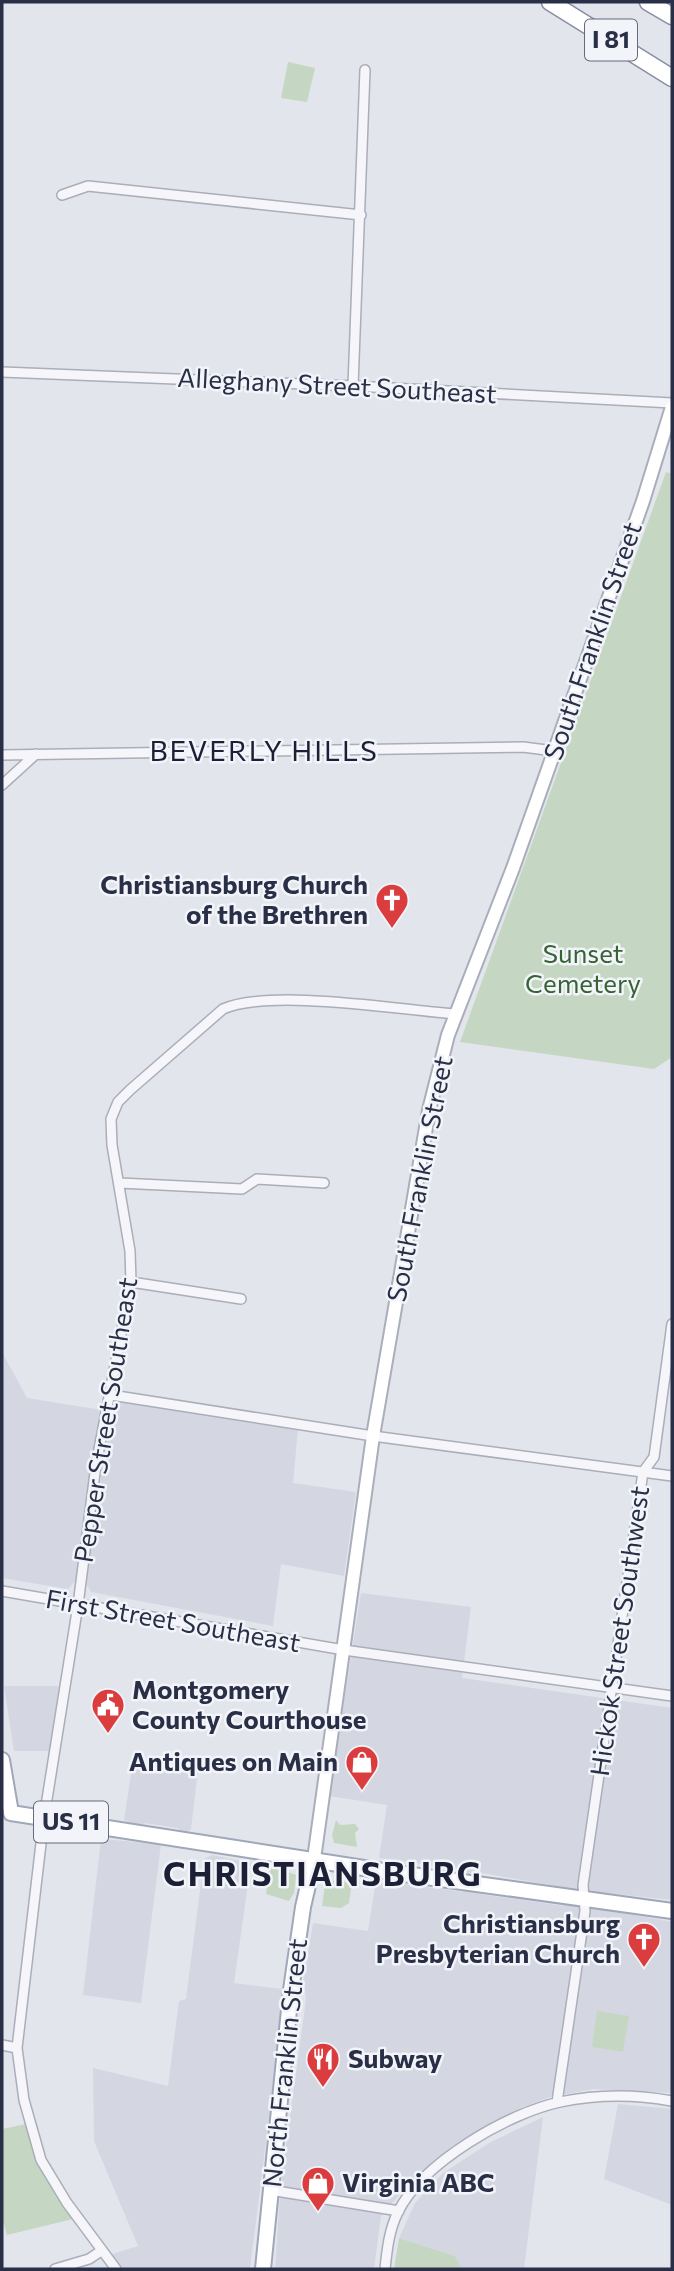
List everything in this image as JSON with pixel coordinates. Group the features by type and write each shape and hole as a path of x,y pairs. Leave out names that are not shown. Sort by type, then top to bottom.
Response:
{"highway":[{"name":"I 81","path":"550,2 672,78"},
{"name":"I 81","path":"648,2 672,16"}],"main road":[{"name":"South Franklin Street","path":"314,1858 373,1436 429,1110 456,1014 513,868 643,501 672,405"},
{"name":"US 11","path":"2,1760 11,1813 672,1911"},
{"name":"North Franklin Street","path":"263,2269 291,1990 303,1907 314,1858"}],"street":[{"path":"353,386 365,70"},
{"path":"62,195 88,186 361,215"},
{"name":"Alleghany Street Southeast","path":"2,373 353,386 672,405"},
{"path":"2,755 523,747 554,751"},
{"path":"2,785 36,754"},
{"name":"Pepper Street Southeast","path":"116,2269 41,2160 24,2100 17,2048 44,1818 78,1605 96,1465 131,1282 120,1183 112,1146 111,1119 118,1102 223,1009 235,1004 270,1000 456,1014"},
{"path":"120,1183 242,1189 257,1179 324,1183"},
{"path":"131,1282 241,1299"},
{"name":"Hickok Street Southwest","path":"557,2102 575,1986 584,1899 583,1885 611,1686 643,1472 654,1457 672,1324"},
{"path":"111,1395 373,1436 672,1476"},
{"name":"First Street Southeast","path":"2,1591 344,1650 672,1696"},
{"path":"2,2045 17,2048"},
{"path":"385,2269 388,2240 398,2211 435,2169 467,2145 507,2123 557,2102 623,2095 672,2101"},
{"path":"270,2190 398,2211"},
{"path":"55,2269 89,2259 102,2251"}],"shaded area":[{"path":"2,1352 27,1398 102,1410 77,1579 68,1589 2,1578"},
{"path":"123,1401 298,1429 293,1483 356,1492 344,1576 281,1564 273,1626 91,1592 86,1583 104,1455 114,1408"},
{"path":"361,1593 471,1607 462,1678 672,1708 672,1900 570,1889 483,1873 478,1876 469,1875 465,1870 379,1858 387,1805 329,1796"},
{"path":"4,1686 59,1686 50,1751 14,1751"},
{"path":"133,1761 198,1770 191,1829 181,1833 178,1828 144,1823 141,1827 124,1820"},
{"path":"101,1839 161,1844 141,2003 83,1995"},
{"path":"212,1855 251,1863 234,1983 282,1989 280,2029 250,2269 121,2269 109,2255 138,2246 94,2141 93,2068 168,2086 179,2001 186,1999 204,1859"},
{"path":"376,1880 462,1892 466,1888 475,1889 479,1894 564,1906 567,1902 672,1922 672,2093 594,2089 550,2097 523,2107 452,2146 400,2194 381,2216 374,2269 275,2269 281,2182 306,2000 304,1978 313,1923 368,1931"},
{"path":"618,2104 672,2109 672,2205 604,2179"},
{"path":"543,2117 524,2269 462,2269 455,2256 399,2238 415,2203 443,2173 489,2143"}],"green space":[{"path":"288,62 315,68 307,102 281,98"},
{"name":"Sunset Cemetery","path":"666,472 672,474 672,1057 654,1069 460,1042"},
{"path":"336,1820 340,1825 355,1824 359,1829 355,1833 357,1847 334,1843 332,1835"},
{"path":"278,1868 296,1875 294,1893 289,1901 266,1894 270,1869"},
{"path":"335,1880 352,1883 349,1903 341,1908 322,1906 325,1885"},
{"path":"597,2011 629,2016 623,2052 592,2047"},
{"path":"26,2124 38,2165 73,2219 7,2235 2,2218 2,2129"},
{"path":"399,2238 455,2256 462,2269 394,2269"}],"place":[{"name":"Christiansburg Church of the Brethren","path":"392,930"},
{"name":"Montgomery County Courthouse","path":"108,1735"},
{"name":"Antiques on Main","path":"362,1792"},
{"name":"Christiansburg Presbyterian Church","path":"644,1969"},
{"name":"Subway","path":"323,2089"},
{"name":"Virginia ABC","path":"318,2213"}],"district":[{"name":"BEVERLY HILLS","path":"264,751"},
{"name":"CHRISTIANSBURG","path":"323,1874"}]}
